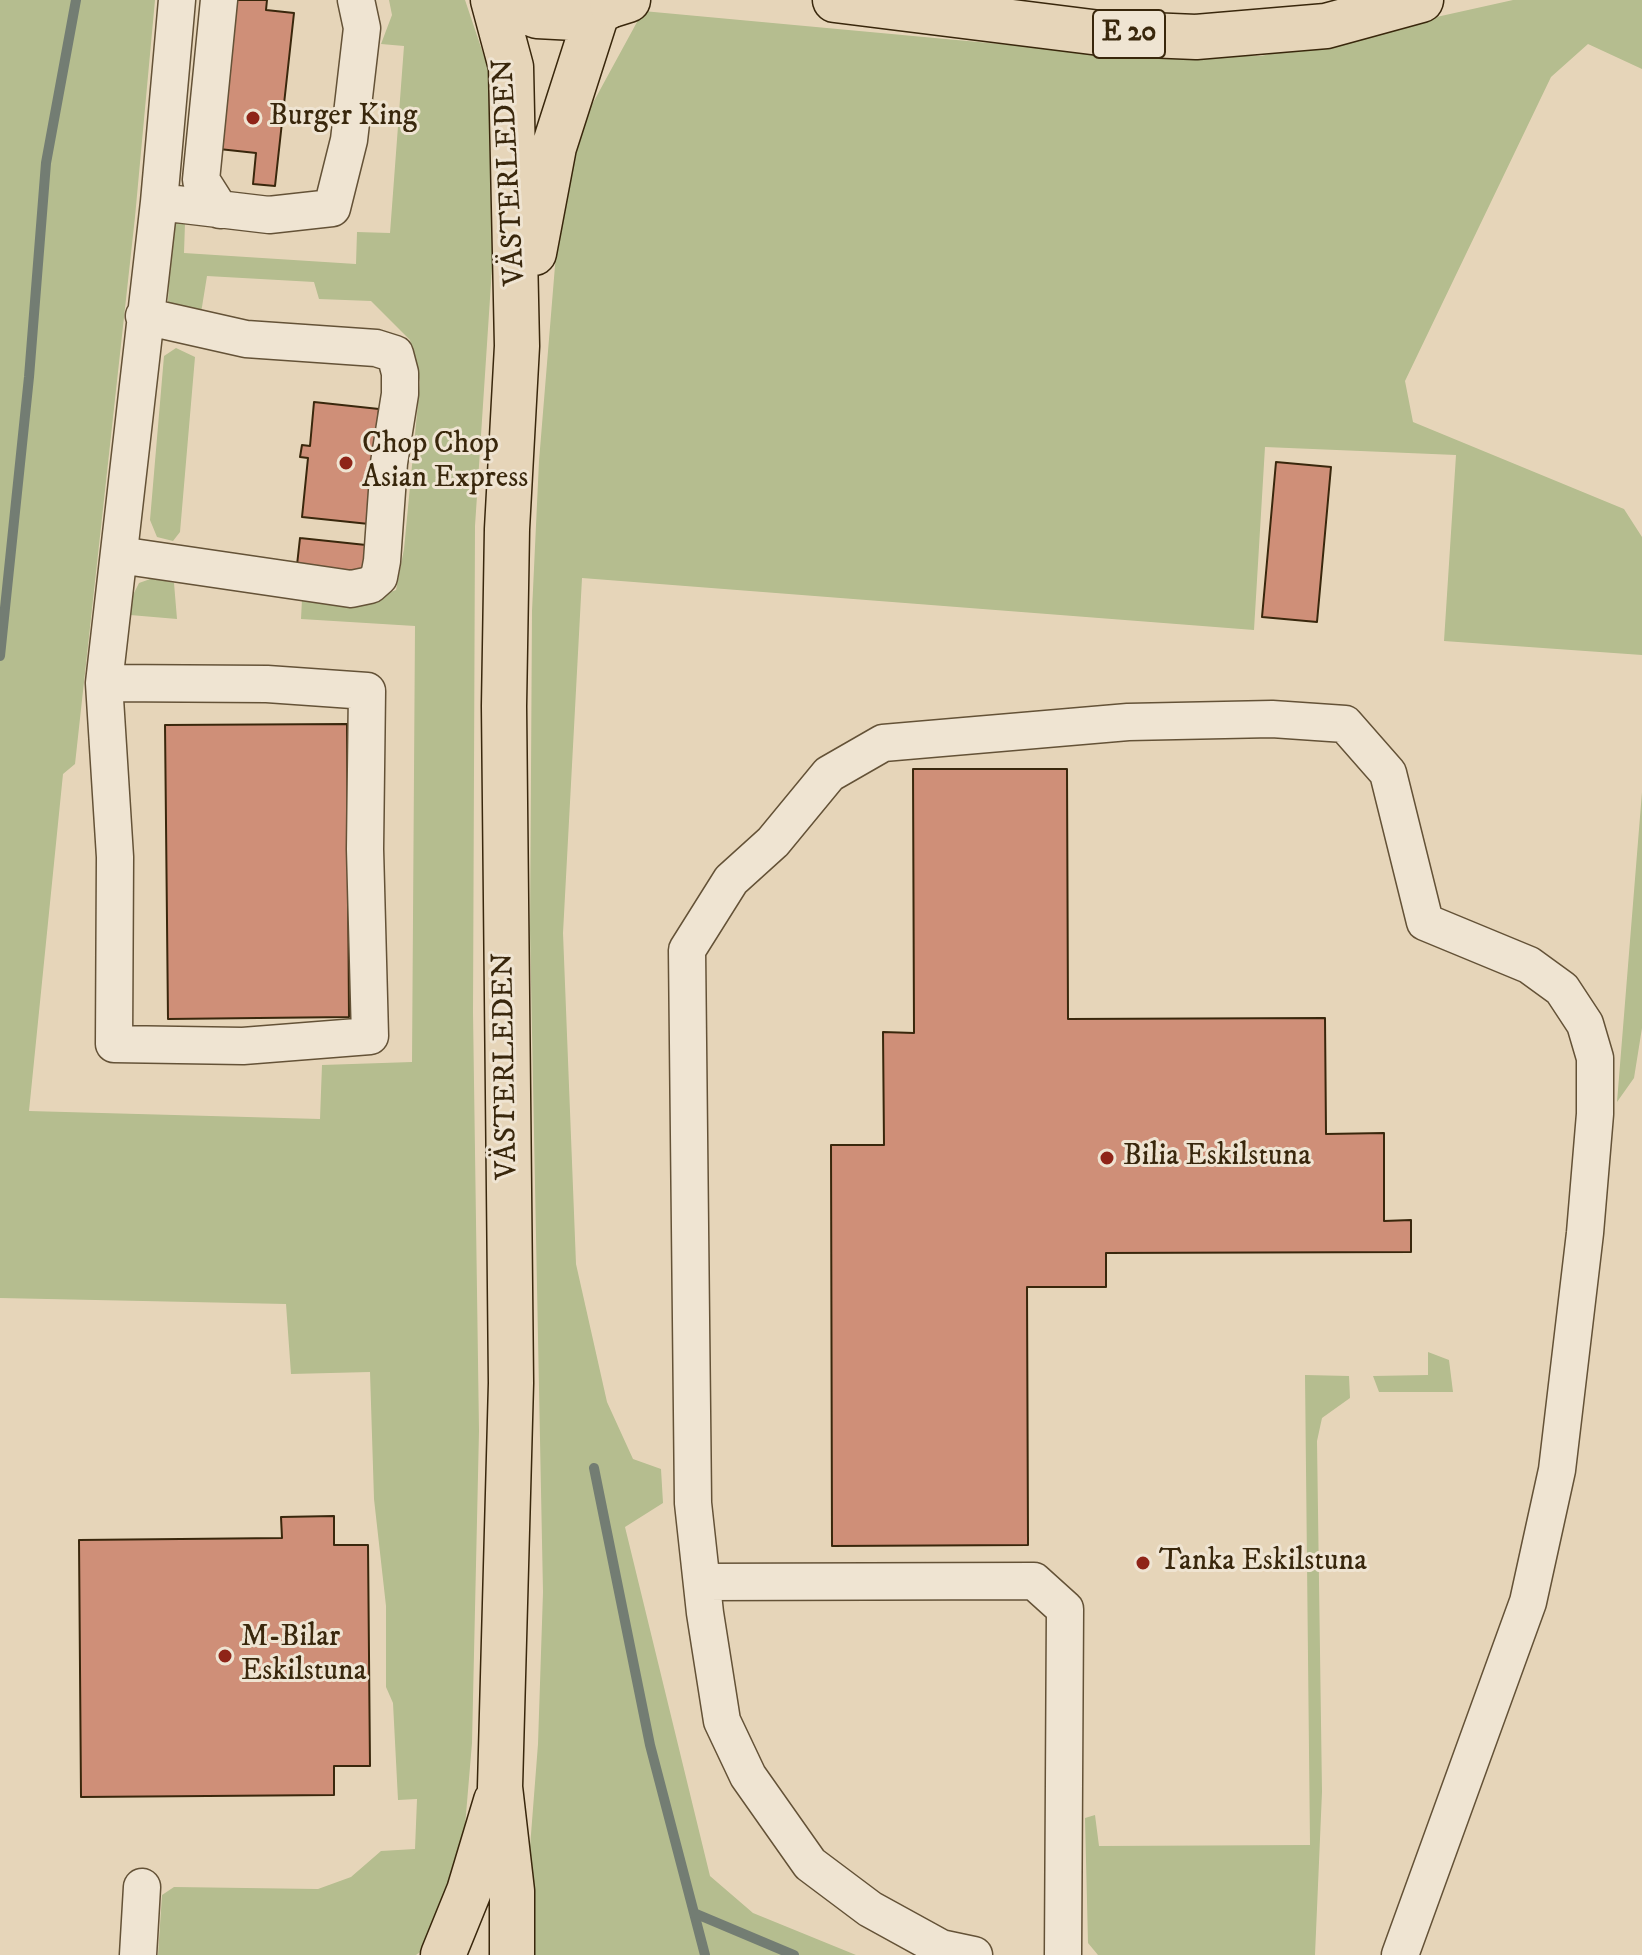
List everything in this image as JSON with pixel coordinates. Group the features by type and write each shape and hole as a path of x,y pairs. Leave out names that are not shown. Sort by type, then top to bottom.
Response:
{"main road":[{"name":"VÄSTERLEDEN","path":"493,0 511,67 517,346 507,529 504,706 511,1383 500,1787 511,1877 512,1955"},
{"path":"502,0 519,10 549,18 614,5"},
{"name":"E 20","path":"835,0 1100,33 1196,37 1326,26 1421,0"},
{"name":"VÄSTERLEDEN","path":"517,346 554,147 614,5"},
{"name":"VÄSTERLEDEN","path":"443,1955 469,1891 500,1787"}],"lane":[{"path":"104,683 267,684 367,691 365,849 370,1036 243,1046 114,1044 115,857 104,683 159,202 177,0"},
{"path":"219,0 201,180 220,210"},
{"path":"159,202 269,215 332,208 349,140 362,28 356,1"},
{"path":"119,555 351,589 370,585 379,577 400,373 395,354 376,348 246,339 144,316"},
{"path":"974,1955 941,1948 870,1909 810,1864 748,1776 722,1721 693,1503 687,950 731,880 773,842 829,774 883,743 1128,722 1272,719 1345,724 1388,773 1425,922 1529,965 1562,989 1585,1024 1595,1058 1595,1114 1585,1233 1554,1485 1528,1602 1400,1955"},
{"path":"702,1582 1034,1581 1065,1609 1063,1955"},
{"path":"138,1955 142,1887"}],"green space":[{"path":"0,0 155,0 135,217 75,764 63,774 29,1111 320,1119 322,1065 412,1062 415,626 301,619 302,599 361,603 396,590 404,549 420,382 410,340 371,301 319,299 314,282 207,276 201,313 189,313 168,302 169,279 175,221 185,223 184,253 356,264 357,232 390,233 404,46 381,44 392,15 389,0 465,0 488,68 498,177 475,526 473,1012 479,1431 472,1743 463,1850 426,1948 416,1955 158,1955 162,1895 174,1887 318,1889 351,1877 381,1851 415,1849 417,1799 398,1800 393,1703 386,1687 386,1606 374,1499 370,1372 291,1374 286,1304 0,1298"},
{"path":"1513,0 1642,0 1642,69 1588,44 1551,77 1405,381 1413,422 1624,509 1642,537 1642,655 1444,641 1456,455 1265,447 1254,630 582,578 563,933 576,1264 607,1402 633,1459 661,1469 663,1503 625,1527 710,1876 753,1913 856,1955 534,1955 529,1860 538,1744 543,1592 530,930 532,611 539,461 564,156 643,11 1097,53 1261,56"},
{"path":"176,348 195,357 180,532 173,541 157,537 150,520 164,356"},
{"path":"153,578 174,583 177,619 130,615 132,597 139,583"},
{"path":"1642,792 1642,1028 1634,1078 1617,1102"},
{"path":"1428,1352 1449,1360 1453,1392 1379,1392 1373,1376 1428,1375"},
{"path":"1305,1375 1349,1376 1350,1398 1322,1418 1317,1441 1322,1792 1315,1955 1098,1955 1088,1943 1085,1818 1095,1815 1099,1846 1310,1845"}],"building":[{"name":"Burger King","path":"235,0 267,0 266,10 294,13 275,186 253,184 256,153 219,149"},
{"name":"Chop Chop Asian Express","path":"314,402 379,409 369,524 302,517 308,458 300,457 302,445 310,446"},
{"path":"1276,462 1331,467 1317,622 1262,617"},
{"path":"300,538 366,545 363,572 297,565"},
{"path":"347,724 349,1017 168,1019 165,725"},
{"name":"Bilia Eskilstuna","path":"913,769 1067,769 1068,1019 1325,1018 1326,1134 1384,1133 1384,1221 1411,1220 1411,1252 1106,1253 1106,1287 1027,1287 1028,1545 832,1546 831,1145 884,1145 883,1032 914,1033"},
{"name":"M-Bilar Eskilstuna","path":"334,1516 334,1545 368,1545 370,1766 334,1766 334,1795 81,1797 79,1540 282,1538 281,1517"}],"waterway":[{"path":"0,656 29,377 46,163 76,0"},
{"path":"594,1468 650,1745 705,1955"},
{"path":"694,1913 794,1955"}],"place":[{"name":"Burger King","path":"253,118"},
{"name":"Chop Chop Asian Express","path":"346,463"},
{"name":"Bilia Eskilstuna","path":"1107,1158"},
{"name":"Tanka Eskilstuna","path":"1143,1563"},
{"name":"M-Bilar Eskilstuna","path":"225,1656"}]}
